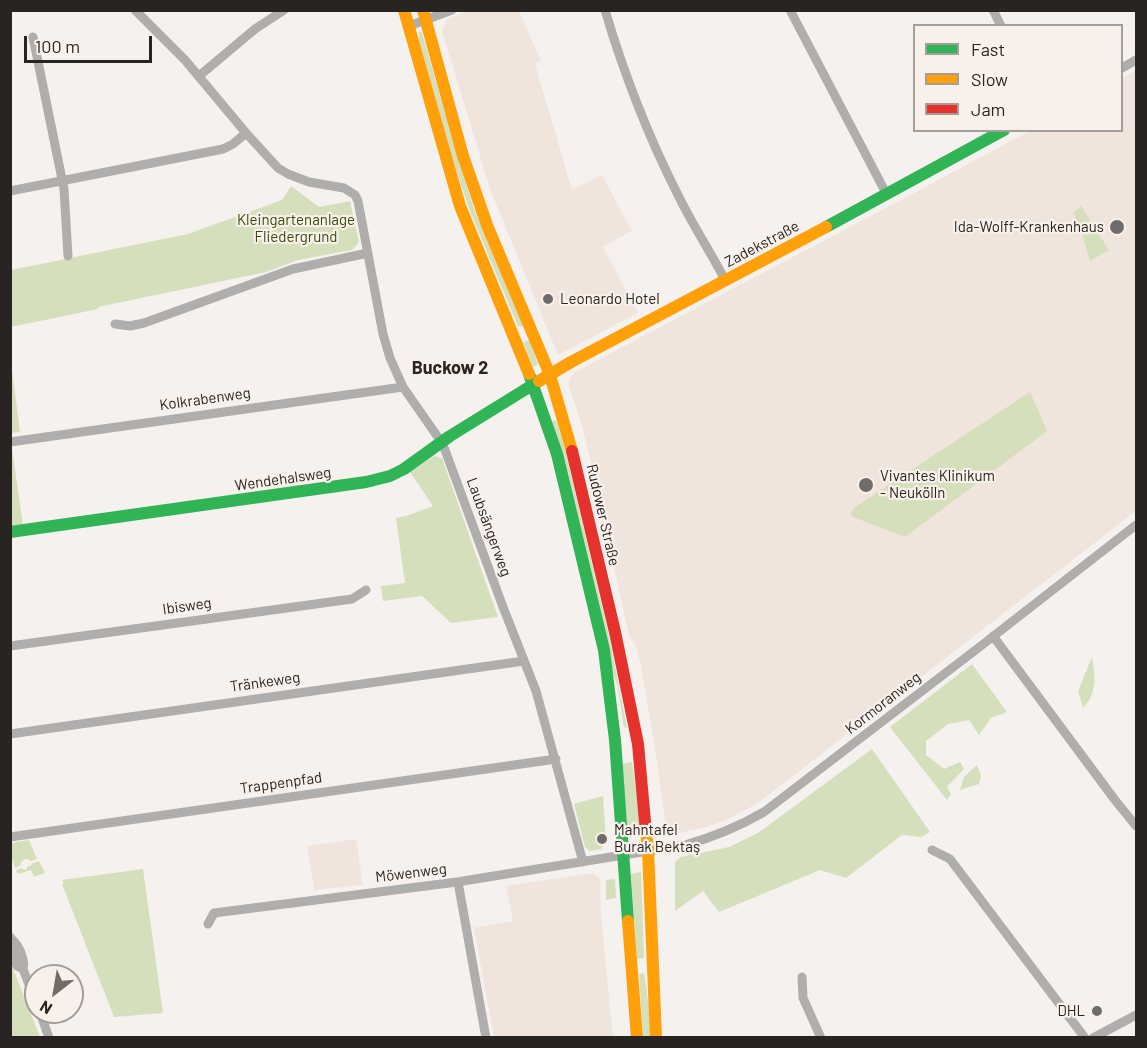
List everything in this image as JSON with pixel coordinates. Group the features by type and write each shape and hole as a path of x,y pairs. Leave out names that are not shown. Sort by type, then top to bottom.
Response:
{"main road":[{"name":"Rudower Straße","path":"404,10 460,206 533,385 556,454 604,650 611,701 637,1038"},
{"name":"Rudower Straße","path":"425,16 463,156 487,225 550,375 572,449 615,632 638,744 648,850 656,1038"},
{"name":"Zadekstraße","path":"533,385 1000,132"},
{"name":"Wendehalsweg","path":"10,532 378,480 404,469 442,442 533,385"}],"street":[{"path":"10,191 223,149 246,133 185,60 135,10"},
{"path":"199,76 255,29 284,10"},
{"path":"409,26 425,16 452,10"},
{"path":"605,10 621,60 654,143 678,196 725,280"},
{"path":"790,10 887,195"},
{"path":"993,10 1000,24"},
{"path":"33,37 64,189 68,256"},
{"path":"1123,67 1137,60"},
{"name":"Laubsängerweg","path":"246,133 278,168 298,179 344,188 355,195 358,201 383,334 390,358 403,387 442,442 536,691 584,862"},
{"path":"115,324 130,326 144,323 293,269 368,253"},
{"name":"Kolkrabenweg","path":"10,442 403,387"},
{"name":"Kormoranweg","path":"623,855 685,845 714,837 764,812 1137,525"},
{"name":"Ibisweg","path":"10,646 352,599 366,590"},
{"path":"993,636 1114,800 1137,826"},
{"name":"Tränkeweg","path":"10,734 524,661"},
{"name":"Trappenpfad","path":"10,837 556,759"},
{"path":"932,850 950,859 1085,1038"},
{"name":"Möwenweg","path":"208,924 214,913 458,882 623,855"},
{"path":"458,882 486,1038"},
{"path":"11,943 17,966 24,972"},
{"path":"802,977 803,998 821,1038"},
{"path":"1093,1038 1137,1015"}],"shaded area":[{"path":"467,11 519,11 541,61 535,64 572,190 602,175 632,231 603,247 638,313 558,355 490,189 442,31 447,19"},
{"name":"Vivantes Klinikum - Neukölln","path":"1136,70 1136,511 758,803 707,827 673,834 666,825 640,661 629,635 590,458 568,384 573,373 1028,132 1123,132 1123,77"},
{"path":"356,839 363,885 314,890 307,846"},
{"path":"594,873 600,879 601,915 613,1037 494,1037 474,928 513,921 506,886"}],"green space":[{"path":"419,31 422,33 474,209 523,325 521,327 518,326 470,211 419,40"},
{"name":"Kleingartenanlage Fliedergrund","path":"291,186 319,207 350,201 359,242 352,250 298,260 266,272 11,327 11,270 188,234 282,200"},
{"path":"1081,206 1109,250 1090,261 1073,213"},
{"path":"529,340 538,364 533,367 523,342"},
{"path":"10,354 20,432 11,433 10,433"},
{"path":"1030,392 1047,431 905,537 853,517 851,513 855,507"},
{"path":"554,420 557,422 564,445 609,636 627,728 623,723 618,687 612,671 552,422"},
{"path":"10,448 12,448 23,526 11,527"},
{"path":"434,456 442,458 498,617 451,623 422,596 383,601 381,586 405,583 396,518 433,506 410,472"},
{"path":"1092,657 1093,690 1083,708 1078,691"},
{"path":"972,664 1007,712 991,718 979,735 969,720 948,724 926,741 926,755 944,769 960,762 964,769 947,787 951,794 947,800 890,727"},
{"path":"872,749 930,832 921,837 902,835 846,878 820,870 719,912 703,891 675,911 675,862 681,857 729,847 758,833"},
{"path":"632,762 642,833 628,834 622,764"},
{"path":"977,765 981,776 979,784 960,790 964,777"},
{"path":"603,796 606,842 601,849 590,851 585,847 574,804"},
{"path":"29,840 37,859 31,861 25,859 15,868 11,843"},
{"path":"39,861 45,873 34,877 31,870 18,874 16,870 27,869 31,864"},
{"path":"143,869 163,1013 114,1017 62,880"},
{"path":"641,872 644,958 637,959 631,874"},
{"path":"615,879 616,898 606,900 606,880"},
{"path":"10,961 24,996 24,1024 35,1024 40,1037 11,1037"},
{"path":"644,973 652,1037 643,1037 639,974"}],"traffic: fast":[{"path":"826,227 1000,132"},
{"path":"529,374 557,454 604,650 615,740 628,921"},
{"path":"10,532 366,482 390,476 539,381"}],"traffic: slow":[{"path":"404,10 460,206 529,374"},
{"path":"423,10 463,156 487,225 550,375 572,451"},
{"path":"539,381 826,227"},
{"path":"645,822 656,1038"},
{"path":"628,921 637,1038"}],"traffic: jam":[{"path":"572,451 615,632 638,744 645,822"}],"place":[{"name":"Ida-Wolff-Krankenhaus","path":"1117,227"},
{"name":"Leonardo Hotel","path":"548,299"},
{"name":"Vivantes Klinikum - Neukölln","path":"866,485"},
{"name":"Mahntafel Burak Bektaş","path":"602,839"},
{"name":"DHL","path":"1097,1011"}],"district":[{"name":"Buckow 2","path":"450,368"}]}
